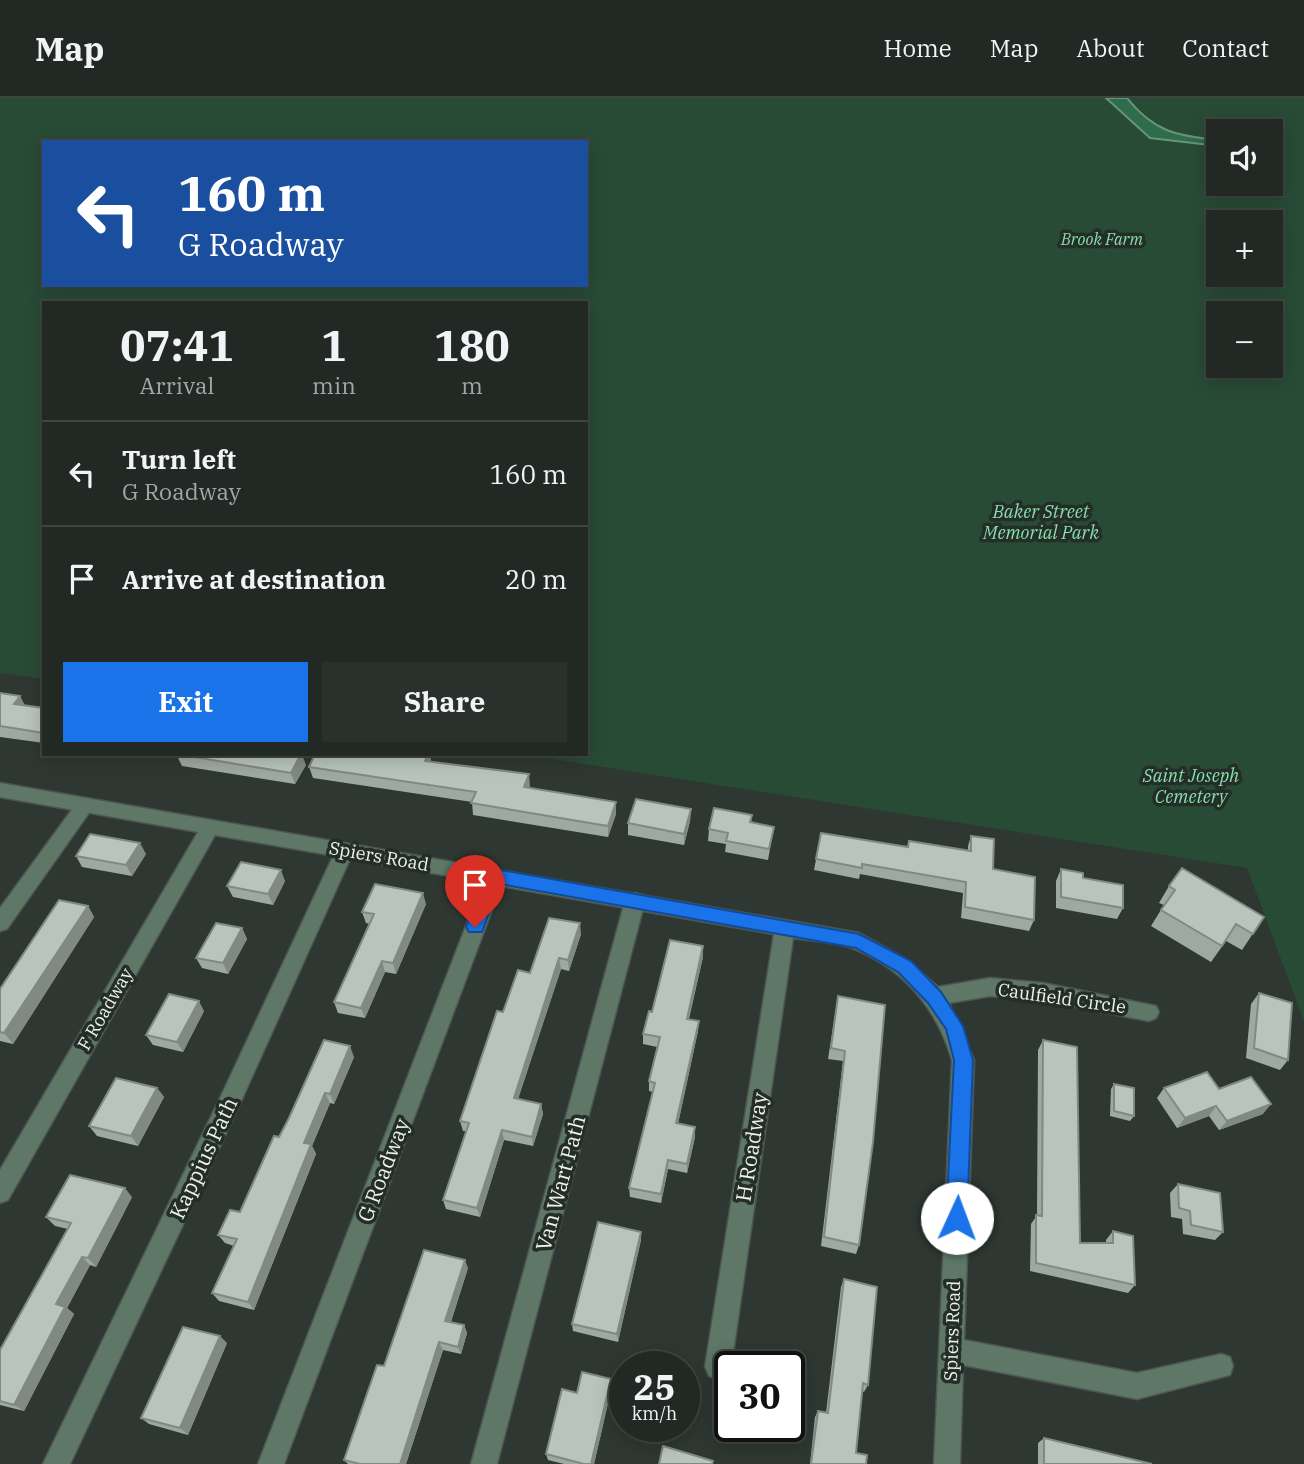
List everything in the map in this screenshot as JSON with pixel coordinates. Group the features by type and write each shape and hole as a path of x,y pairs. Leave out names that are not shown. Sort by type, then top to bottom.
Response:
{"street":[{"name":"Spiers Road","path":"0,790 859,941 905,966 934,998 954,1026 963,1060 947,1464"},
{"path":"0,923 85,805"},
{"name":"F Roadway","path":"0,1192 210,827"},
{"name":"Kappius Path","path":"56,1464 230,1101 345,850"},
{"name":"G Roadway","path":"271,1464 495,876"},
{"name":"Van Wart Path","path":"484,1464 635,901"},
{"name":"H Roadway","path":"720,1351 785,928"},
{"name":"Caulfield Circle","path":"934,998 990,988 1043,992 1149,1012"},
{"path":"951,1350 1137,1386 1221,1366"}],"green space":[{"path":"0,98 1304,98 1304,1021 1247,868 534,756 588,756 588,301 42,301 42,679 0,673"}],"shaded area":[{"path":"1106,98 1127,98 1157,125 1178,134 1206,139 1206,145 1150,138"}],"building":[{"path":"0,693 20,696 14,704 42,708 42,733 0,726"},
{"path":"188,756 300,756 291,773"},
{"path":"314,756 427,756 425,761 529,774 524,787 616,802 608,826 471,803 476,792 309,767"},
{"path":"636,799 691,809 684,834 628,823"},
{"path":"714,808 752,815 750,822 774,827 769,849 726,841 728,833 709,829"},
{"path":"821,833 908,847 909,841 971,851 971,836 994,839 993,869 1035,877 1034,920 965,907 966,882 816,859"},
{"path":"90,834 140,843 126,865 76,856"},
{"path":"241,862 281,870 268,894 227,886"},
{"path":"1182,868 1264,917 1253,934 1236,924 1222,946 1161,910 1175,890 1169,886"},
{"path":"1061,869 1083,873 1083,878 1123,885 1123,908 1061,897"},
{"path":"375,884 423,893 393,963 382,961 361,1008 334,1002 374,914 362,912"},
{"path":"59,900 88,906 4,1033 0,1032 0,989"},
{"path":"549,918 580,923 568,960 559,958 514,1098 541,1104 532,1137 502,1130 477,1208 443,1200 469,1123 460,1121 497,1011 503,1012 518,970 530,973"},
{"path":"216,923 242,928 223,963 196,958"},
{"path":"670,940 703,946 687,1019 699,1021 676,1123 695,1127 687,1164 668,1160 661,1194 629,1188 655,1083 649,1081 660,1037 643,1034 649,1011 652,1012"},
{"path":"1259,993 1292,1003 1288,1060 1254,1048"},
{"path":"169,994 199,1001 177,1042 146,1035"},
{"path":"838,996 885,1005 873,1142 859,1245 824,1237 845,1051 831,1048"},
{"path":"324,1040 350,1046 330,1094 325,1093 304,1143 311,1144 248,1302 212,1293 237,1239 218,1235 230,1210 240,1212 274,1136 279,1137 289,1118"},
{"path":"1043,1040 1077,1047 1080,1243 1113,1243 1113,1231 1133,1236 1135,1285 1036,1263 1036,1215 1042,1216"},
{"path":"1207,1072 1219,1089 1251,1077 1271,1104 1227,1121 1216,1106 1185,1118 1164,1088"},
{"path":"116,1078 157,1088 131,1136 89,1126"},
{"path":"1114,1084 1134,1088 1134,1116 1114,1111"},
{"path":"70,1175 125,1188 88,1258 82,1257 56,1304 65,1307 14,1405 0,1401 0,1350 71,1223 46,1217"},
{"path":"1178,1184 1220,1193 1223,1232 1191,1225 1190,1211 1179,1208"},
{"path":"598,1222 641,1232 617,1334 572,1324"},
{"path":"424,1250 465,1260 445,1321 464,1325 458,1347 439,1342 400,1464 360,1464 344,1460 377,1365 384,1366"},
{"path":"844,1279 877,1287 868,1385 863,1383 856,1453 867,1455 866,1464 811,1464 818,1411 828,1413"},
{"path":"183,1327 220,1336 180,1428 141,1418"},
{"path":"582,1372 609,1379 591,1464 546,1454 562,1389 577,1393"},
{"path":"1044,1438 1152,1464 1044,1464"},
{"path":"663,1446 713,1461 712,1464 659,1464"}],"route":[{"path":"475,927 495,876 859,941 905,966 934,998 954,1026 963,1060 957,1218"}],"park label":[{"name":"Brook Farm","path":"1102,239"},
{"name":"Baker Street Memorial Park","path":"1041,521"},
{"name":"Saint Joseph Cemetery","path":"1191,785"}]}
